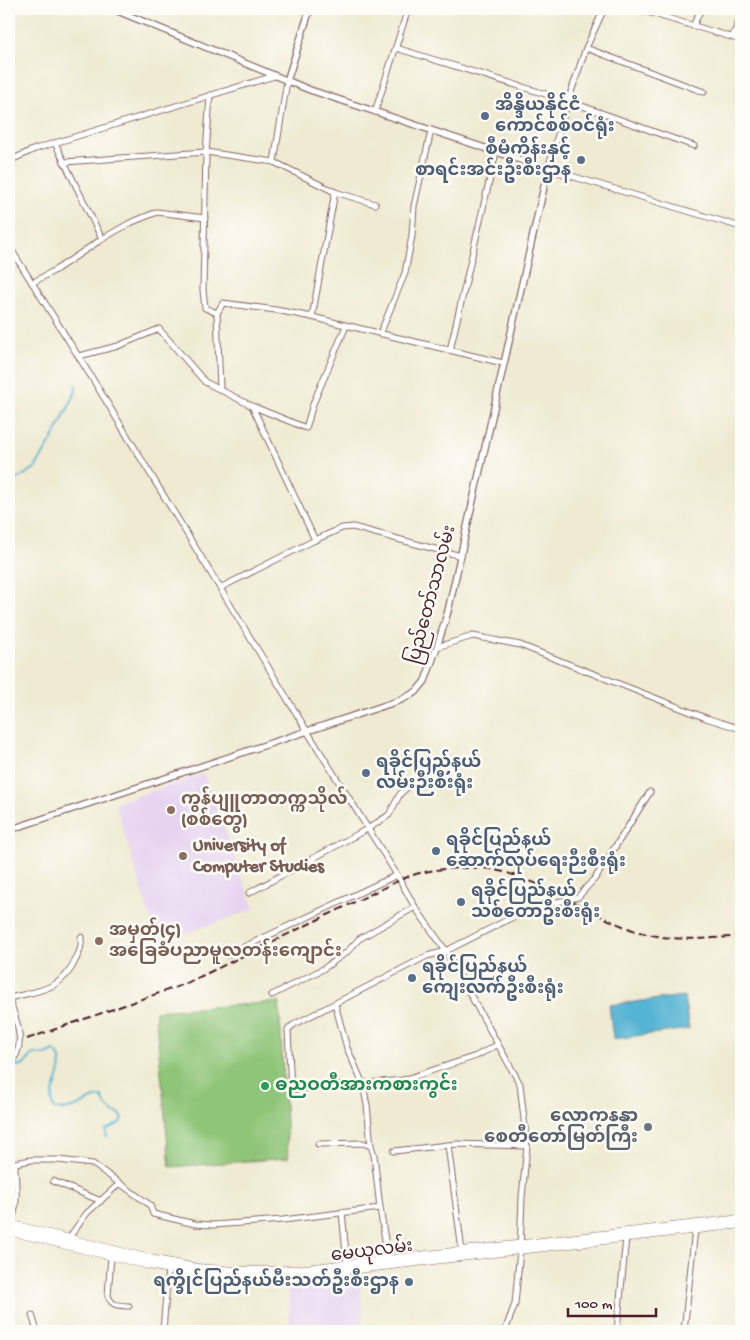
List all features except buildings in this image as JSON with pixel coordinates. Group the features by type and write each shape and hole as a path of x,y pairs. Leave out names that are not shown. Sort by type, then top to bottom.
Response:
{"main road":[{"name":"မေယုလမ်း","path":"9,1226 111,1255 196,1274 234,1278 273,1278 741,1219"},
{"name":"မေယုလမ်း","path":"9,1226 196,1268 273,1271 741,1224"}],"street":[{"path":"113,9 274,76 375,112 548,170 741,227"},
{"path":"274,162 288,81 310,9"},
{"path":"375,112 408,9"},
{"path":"548,170 586,48 604,9"},
{"path":"637,9 741,40"},
{"path":"693,26 701,9"},
{"path":"732,37 741,18"},
{"path":"396,48 568,101 694,146"},
{"path":"586,48 704,92"},
{"path":"9,161 35,149 274,76"},
{"path":"210,95 206,152 203,290 204,308 217,313"},
{"path":"380,334 405,273 412,236 414,206 431,131"},
{"path":"54,143 102,239"},
{"path":"64,162 206,152 274,162 335,192 375,204"},
{"path":"450,350 496,152"},
{"name":"ပြည်တော်သာလမ်း","path":"9,830 409,697 425,681 448,611 548,170"},
{"path":"312,317 335,192"},
{"path":"32,284 102,239 130,223 157,212 205,218"},
{"path":"9,246 79,356 307,730 369,828 415,907 446,951 520,1084 527,1146 515,1304 505,1331"},
{"path":"220,389 217,313 223,303 312,317 504,363"},
{"path":"79,356 118,346 159,329 205,382 252,406 306,428 313,404 346,326"},
{"path":"252,406 315,540"},
{"path":"220,588 342,528 353,527 461,556"},
{"path":"437,647 473,636 520,645 706,718 741,729"},
{"path":"249,893 390,815 400,794 430,768"},
{"path":"497,1045 476,1056 403,1080 291,1090 288,1030 293,1025 427,956 446,951 515,916 549,904 578,897 596,877 650,792"},
{"path":"227,955 397,875"},
{"path":"272,994 323,969 347,952 360,939 415,907"},
{"path":"9,1067 18,1048 19,1033 9,998 45,989 59,983 73,968 82,946 81,937"},
{"path":"335,1004 347,1048 363,1084 367,1106 370,1146 374,1155 388,1259"},
{"path":"318,1144 363,1143 370,1146"},
{"path":"394,1151 457,1144 527,1146"},
{"path":"448,1145 462,1251"},
{"path":"9,1163 15,1164 31,1160 58,1160 92,1164 150,1205 153,1214 195,1224 212,1225 283,1220 380,1208"},
{"path":"9,1226 17,1200 15,1164"},
{"path":"53,1181 100,1201"},
{"path":"68,1238 87,1214 120,1183"},
{"path":"342,1212 347,1264"},
{"path":"684,1331 695,1229"},
{"path":"617,1331 626,1237"},
{"path":"111,1255 108,1296 110,1302 114,1305 129,1306"},
{"path":"163,1331 168,1268"},
{"path":"32,1315 37,1331"}],"shaded area":[{"name":"University of Computer Studies","path":"204,774 254,909 158,943 115,803"},
{"path":"359,1272 364,1331 290,1331 288,1279"}],"green space":[{"path":"279,1002 288,1158 170,1167 155,1011"}],"water":[{"path":"684,996 689,1029 613,1039 609,1005"}],"waterway":[{"path":"9,484 35,468 52,440 75,394 76,385"},
{"path":"9,1060 18,1066 24,1065 33,1054 46,1055 54,1051 61,1063 53,1095 54,1109 72,1108 92,1099 102,1097 108,1108 120,1114 122,1118 120,1123 106,1130 107,1137"}],"railway":[{"path":"27,1039 185,984 400,880 415,874 436,870 482,868 509,874 546,888 618,924 636,931 662,937 688,939 741,936"}],"place":[{"name":"အိန္ဒိယနိုင်ငံ ကောင်စစ်ဝင်ရုံး","path":"485,116"},
{"name":"စီမံကိန်းနှင့် စာရင်းအင်းဦးစီးဌာန","path":"581,160"},
{"name":"ရခိုင်ပြည်နယ် လမ်းဉီးစီးရုံး","path":"366,773"},
{"name":"ကွန်ပျူတာတက္ကသိုလ် (စစ်တွေ)","path":"171,810"},
{"name":"ရခိုင်ပြည်နယ် ဆောက်လုပ်ရေးဉီးစီးရုံး","path":"436,851"},
{"name":"University of Computer Studies","path":"183,856"},
{"name":"ရခိုင်ပြည်နယ် သစ်တောဦးစီးရုံး","path":"461,902"},
{"name":"အမှတ်(၄) အခြေခံပညာမူလတန်းကျောင်း","path":"99,941"},
{"name":"ရခိုင်ပြည်နယ် ကျေးလက်ဦးစီးရုံး","path":"412,978"},
{"name":"ဓညဝတီအားကစားကွင်း","path":"265,1086"},
{"name":"လောကနန္ဒာ စေတီတော်မြတ်ကြီး","path":"648,1127"},
{"name":"ရက္ခိုင်ပြည်နယ်မီးသတ်ဦးစီးဌာန","path":"409,1282"}]}
